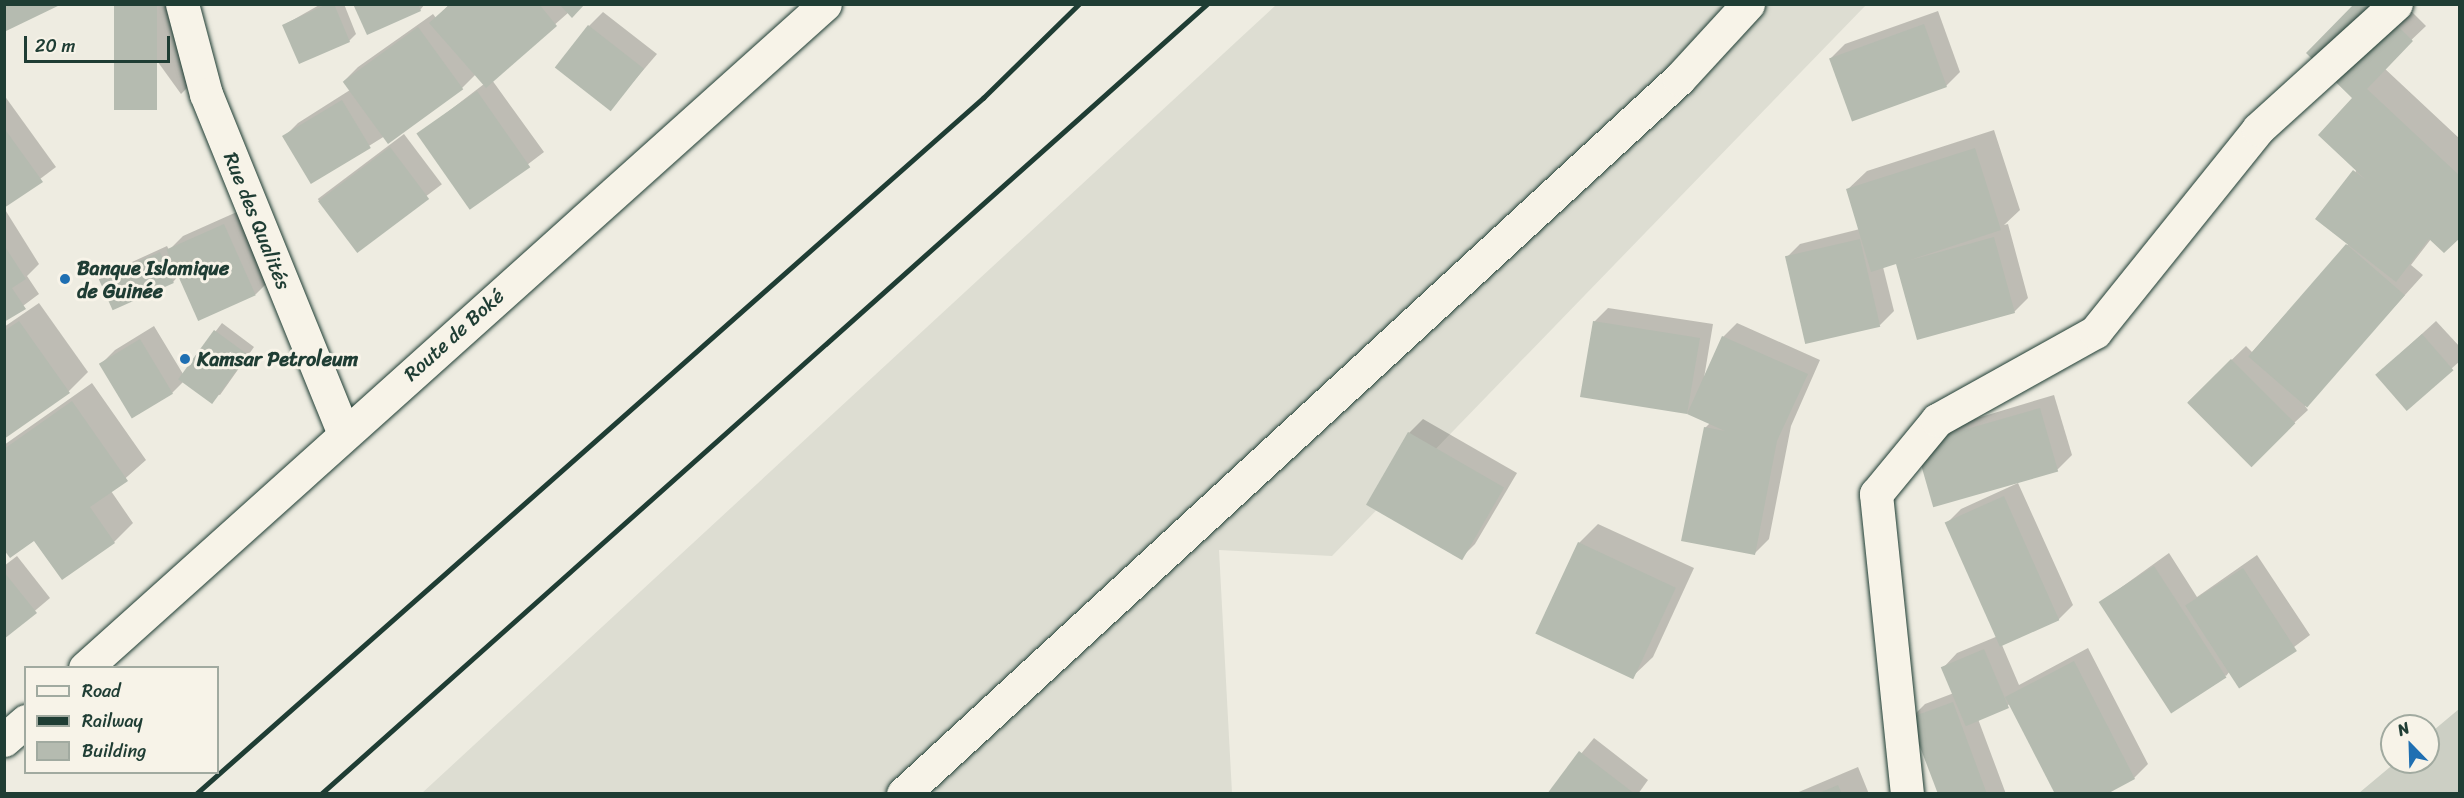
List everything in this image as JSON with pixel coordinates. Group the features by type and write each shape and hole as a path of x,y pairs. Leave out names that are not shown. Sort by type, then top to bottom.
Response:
{"street":[{"name":"Rue des Qualités","path":"182,4 206,94 344,434"},
{"name":"Route de Boké","path":"87,666 825,4"},
{"path":"903,794 1678,79 1748,4"},
{"path":"1907,794 1876,494 1937,420 2095,332 2258,129 2396,4"},
{"path":"4,740 24,723"}],"shaded area":[{"path":"1276,5 1866,5 1332,556 1219,550 1232,793 421,794"},
{"path":"2459,709 2459,793 2359,793 2382,774 2440,774 2440,725"}],"building":[{"path":"4,4 62,4 4,32"},
{"path":"114,4 157,4 157,110 114,110"},
{"path":"327,4 334,4 350,42 299,64 282,25"},
{"path":"353,4 418,4 421,11 367,35"},
{"path":"450,4 539,4 557,26 486,88 429,23"},
{"path":"559,4 585,4 572,18"},
{"path":"2354,4 2375,4 2413,41 2367,89 2460,176 2460,238 2444,253 2429,239 2396,282 2315,219 2353,170 2366,180 2318,135 2352,98 2306,53"},
{"path":"1924,24 1947,87 1852,122 1829,59"},
{"path":"588,25 644,69 611,111 555,68"},
{"path":"418,27 463,89 388,144 343,82"},
{"path":"477,91 530,167 470,210 416,133"},
{"path":"342,100 371,148 311,184 282,136"},
{"path":"4,128 43,182 4,208"},
{"path":"390,147 429,199 357,253 318,201"},
{"path":"1975,148 2001,230 1907,261 1994,237 2015,313 1917,340 1896,264 1871,272 1846,189"},
{"path":"224,224 256,295 198,321 166,250"},
{"path":"1860,239 1880,327 1805,344 1785,256"},
{"path":"2346,244 2405,295 2307,408 2248,356"},
{"path":"4,245 26,279 12,288 26,309 4,322"},
{"path":"160,252 174,283 113,310 99,279"},
{"path":"19,321 70,393 4,439 4,331"},
{"path":"1593,321 1700,338 1687,414 1580,397"},
{"path":"214,330 248,355 212,404 178,379"},
{"path":"2422,334 2453,370 2407,411 2375,375"},
{"path":"1722,336 1808,374 1777,441 1755,555 1681,541 1704,427 1725,431 1687,414"},
{"path":"140,339 173,394 132,419 99,364"},
{"path":"2231,359 2295,423 2252,467 2187,403"},
{"path":"72,401 128,481 90,507 115,543 62,580 34,541 10,558 4,550 4,449"},
{"path":"2040,408 2058,471 1933,507 1915,444"},
{"path":"1408,432 1504,488 1462,560 1366,505"},
{"path":"2004,496 2059,620 2000,647 1945,522"},
{"path":"1578,542 1676,588 1633,679 1535,634"},
{"path":"2154,566 2226,678 2171,713 2099,602"},
{"path":"2243,568 2297,651 2239,689 2185,606"},
{"path":"4,572 37,613 4,639"},
{"path":"1984,649 2009,708 1966,726 1941,667"},
{"path":"2074,661 2135,779 2107,794 2055,794 2005,697"},
{"path":"1953,702 1987,794 1938,794 1909,718"},
{"path":"1579,751 1635,794 1547,794"},
{"path":"1838,785 1842,794 1819,794 1819,793"}],"railway":[{"path":"219,774 983,98 1079,4"},
{"path":"321,794 1207,4"},
{"path":"196,794 219,774"}],"place":[{"name":"Banque Islamique de Guinée","path":"65,279"},
{"name":"Kamsar Petroleum","path":"185,359"}]}
